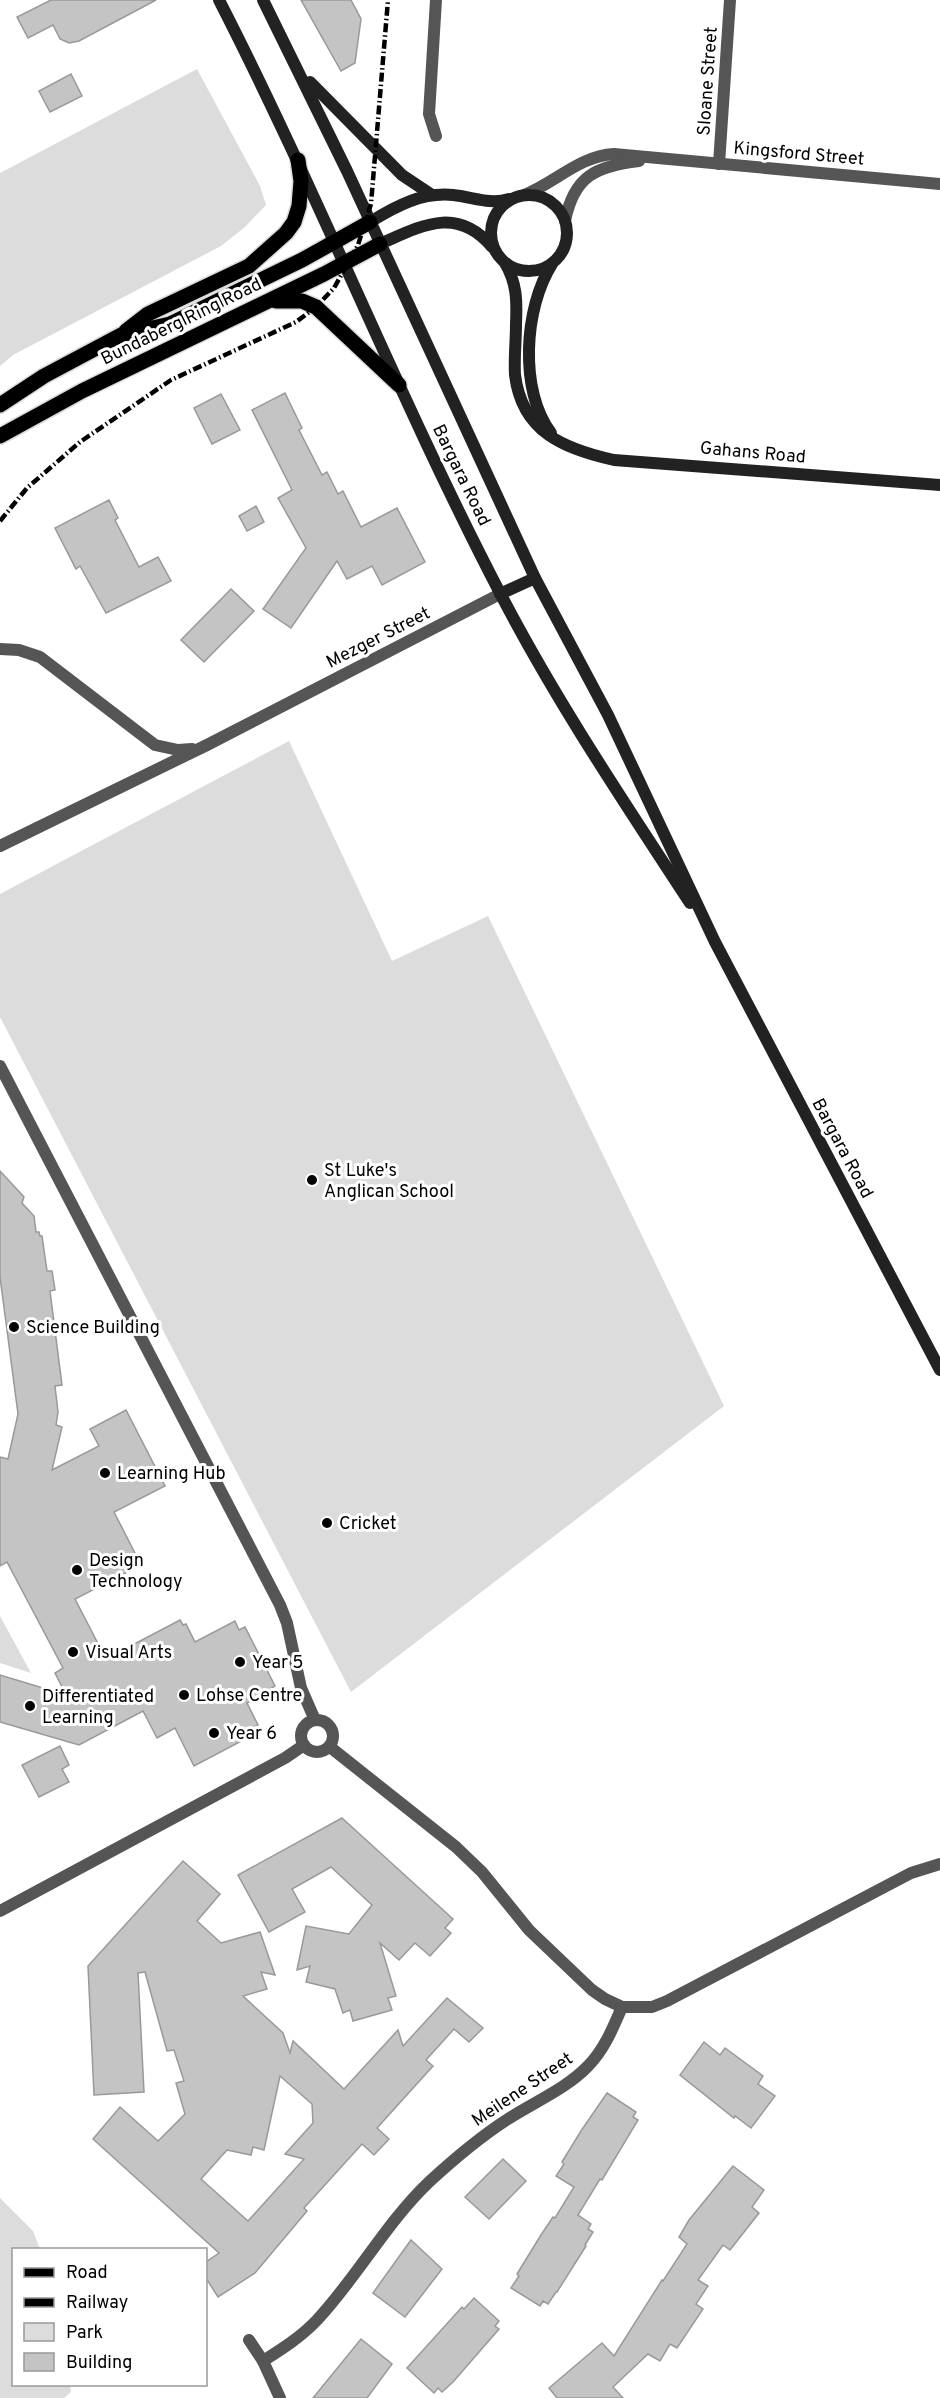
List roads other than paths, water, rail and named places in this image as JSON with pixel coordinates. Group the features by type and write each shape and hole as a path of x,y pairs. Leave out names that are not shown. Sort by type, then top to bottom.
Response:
{"main road":[{"name":"Bargara Road","path":"219,0 298,160 399,385 500,594 572,722 715,942"},
{"name":"Bargara Road","path":"263,0 296,64 535,578 608,715 715,942 940,1370"},
{"path":"296,64 317,92 402,175 432,195"},
{"path":"121,335 148,314 249,266 286,233 294,222 299,206 301,181 298,160"},
{"path":"370,222 402,204 432,195 454,195 489,202 519,196 545,197 561,211 565,221"},
{"path":"495,250 491,242 491,224 500,207 519,196"},
{"name":"Gahans Road","path":"565,221 566,243 546,274 534,316 529,347 529,371 537,410 553,434 566,444"},
{"name":"Bundaberg Ring Road","path":"0,405 44,376 121,335 170,324 335,242 370,222"},
{"name":"Gahans Road","path":"380,244 422,225 447,222 471,229 495,250 511,273 517,291 515,375 519,392 524,407 537,426 554,439 614,460 940,485"},
{"name":"Bundaberg Ring Road","path":"0,436 82,391 380,244"},
{"path":"505,263 520,270 529,271 538,270 554,262"},
{"path":"261,304 291,300 316,307 399,385"},
{"path":"500,594 535,578"}],"street":[{"path":"436,0 429,114 436,136"},
{"name":"Sloane Street","path":"719,164 730,0"},
{"name":"Kingsford Street","path":"519,196 537,190 569,169 602,154 940,184"},
{"name":"Kingsford Street","path":"565,221 575,189 590,176 620,163 655,159"},
{"name":"Mezger Street","path":"0,846 207,745 500,594"},
{"path":"0,649 19,650 40,657 155,744 178,750 207,745"},
{"path":"0,1066 280,1605 287,1623 302,1688 315,1720"},
{"path":"315,1720 321,1720 330,1726 334,1737 330,1747 311,1752 304,1745 301,1734 306,1725 315,1720"},
{"path":"0,1911 285,1758 304,1745"},
{"path":"330,1747 456,1847 482,1872 529,1930 554,1955 592,1990 622,2007 652,2007 667,2001 911,1873 940,1864"},
{"name":"Meilene Street","path":"262,2361 291,2343 316,2321 396,2217 428,2183 487,2133 569,2082 590,2065 608,2037 622,2007"},
{"path":"249,2340 280,2398"}],"railway":[{"path":"0,521 27,488 80,442 171,380 296,322 316,307 334,288 358,245 371,204 388,0"}],"place":[{"name":"St Luke's Anglican School","path":"312,1180"},
{"name":"Science Building","path":"14,1327"},
{"name":"Learning Hub","path":"105,1473"},
{"name":"Cricket","path":"327,1523"},
{"name":"Design Technology","path":"77,1570"},
{"name":"Visual Arts","path":"73,1652"},
{"name":"Year 5","path":"240,1662"},
{"name":"Lohse Centre","path":"184,1695"},
{"name":"Differentiated Learning","path":"30,1706"},
{"name":"Year 6","path":"214,1733"}]}
